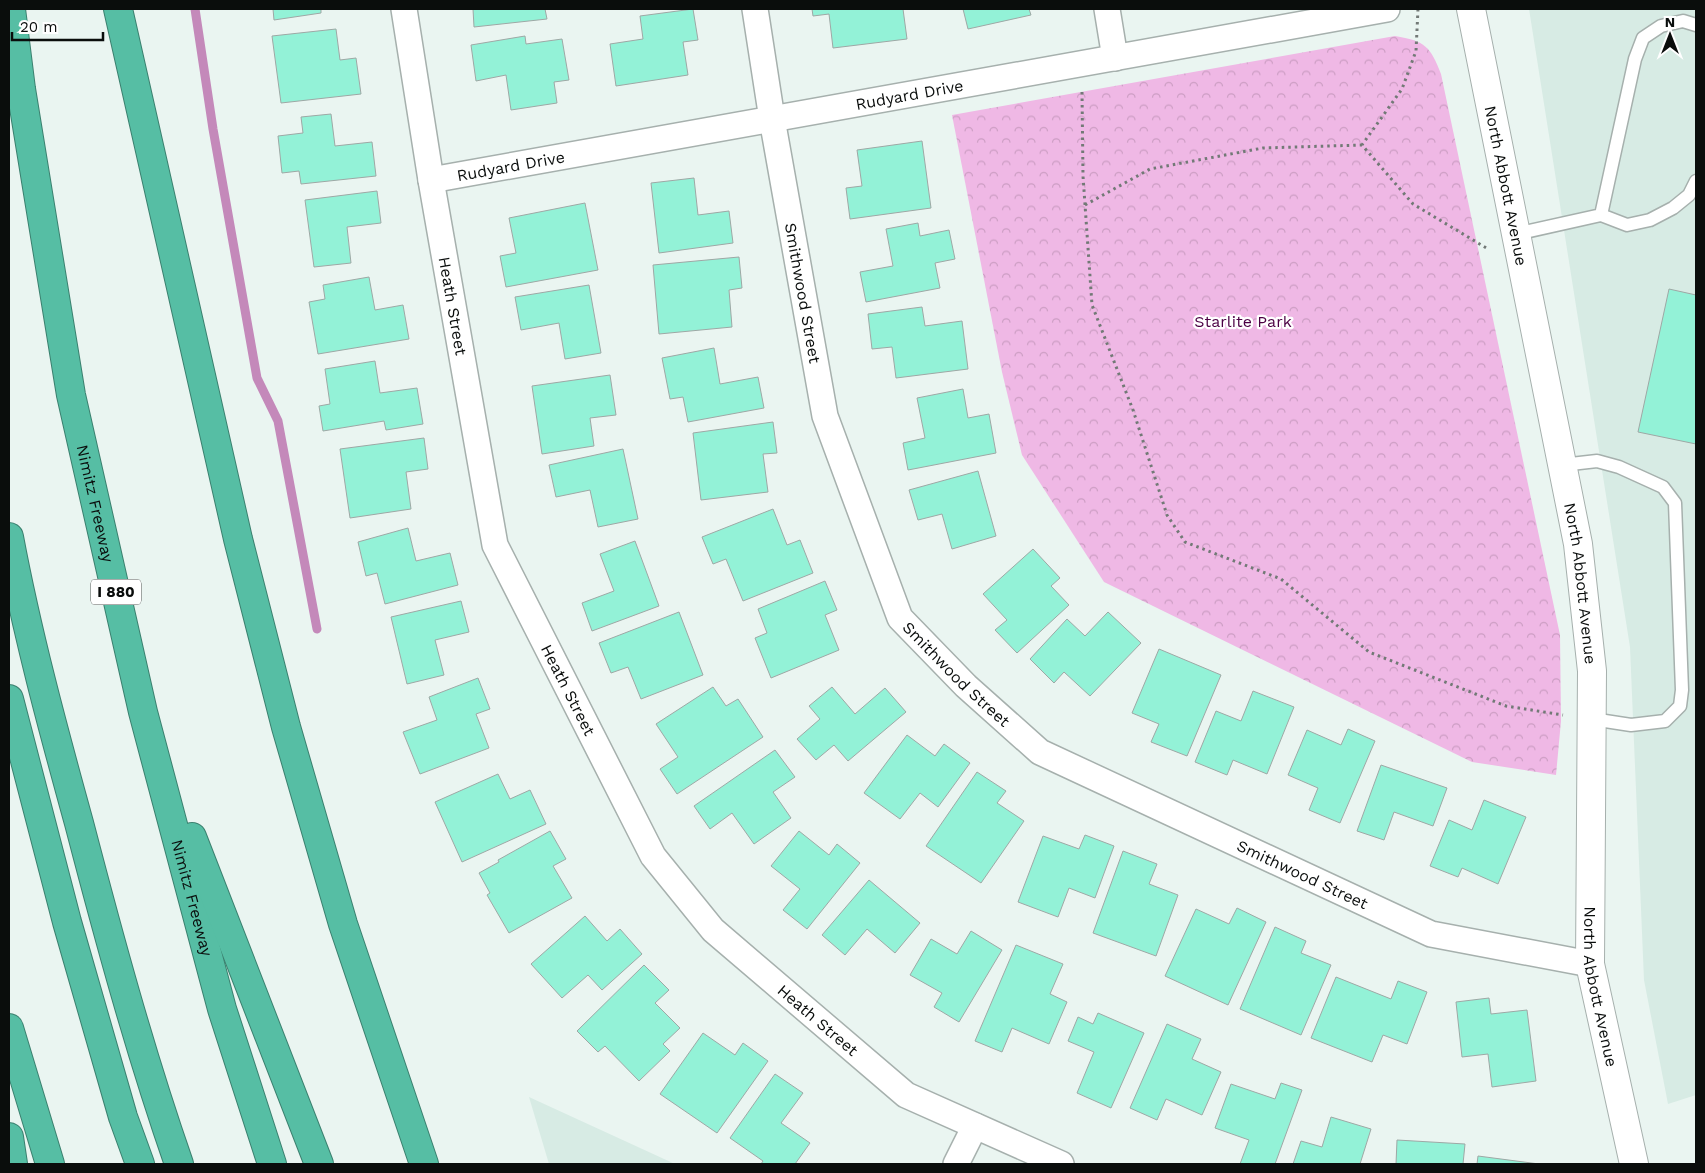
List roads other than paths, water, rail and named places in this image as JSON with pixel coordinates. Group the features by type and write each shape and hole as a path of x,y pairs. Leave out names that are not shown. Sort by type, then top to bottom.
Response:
{"highway":[{"name":"Nimitz Freeway","path":"11,9 21,89 71,395 143,712 222,1009 272,1164"},
{"path":"118,9 238,538 286,727 343,924 424,1164"},
{"path":"9,537 57,742 102,912 159,1106 179,1164"},
{"path":"9,699 67,922 123,1117 140,1164"},
{"path":"143,712 319,1164"},
{"path":"9,1028 50,1164"},
{"path":"9,1137 13,1164"}],"street":[{"name":"Heath Street","path":"404,9 431,180 495,545 653,856 713,930 906,1095 1062,1164"},
{"name":"Smithwood Street","path":"755,9 772,119 825,416 900,618 966,686 1040,752 1431,934 1590,964"},
{"path":"1107,9 1115,58"},
{"name":"Rudyard Drive","path":"431,180 1387,9"},
{"name":"North Abbott Avenue","path":"1471,9 1578,544 1592,671 1590,964 1634,1164"},
{"path":"956,1164 975,1126"}],"lane":[{"path":"1601,215 1635,59 1643,38 1661,26 1683,22 1696,24"},
{"path":"1516,234 1601,215 1627,225 1650,220 1673,208 1689,195 1696,181"},
{"path":"1562,465 1597,461 1619,467 1663,487 1675,503 1682,690 1680,706 1665,721 1631,725 1592,719"}],"waterway":[{"path":"195,9 213,129 257,378 278,421 317,629"}],"park label":[{"name":"Starlite Park","path":"1243,321"}]}
